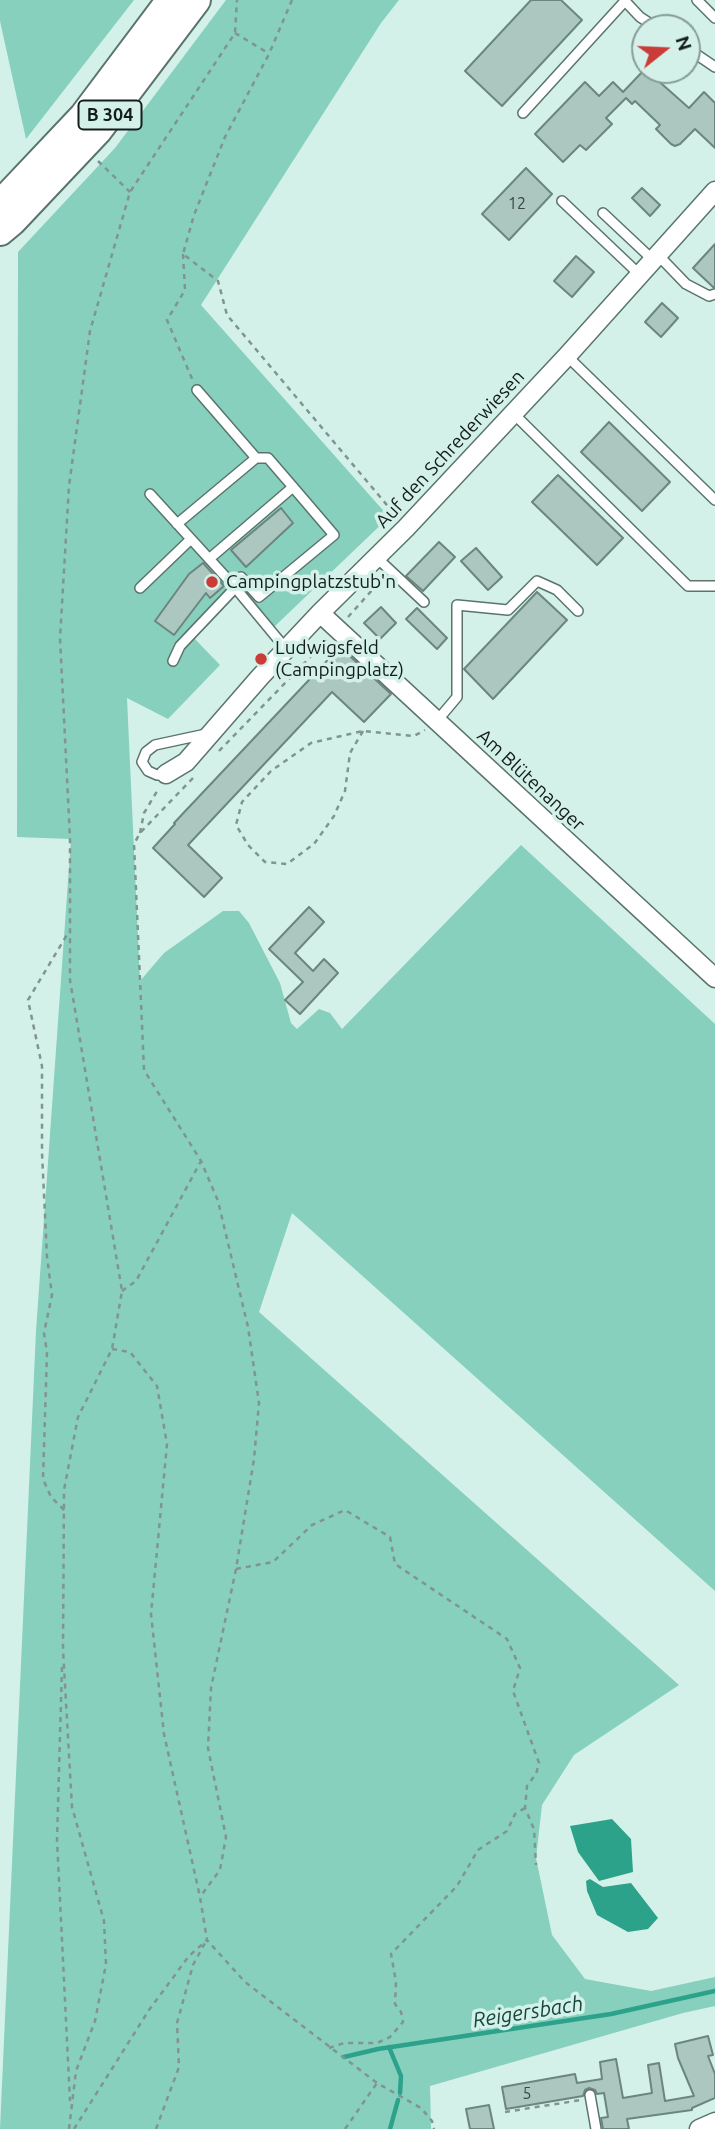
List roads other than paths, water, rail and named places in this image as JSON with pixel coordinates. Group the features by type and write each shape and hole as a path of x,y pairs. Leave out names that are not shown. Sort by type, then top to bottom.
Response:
{"main road":[{"name":"B 304","path":"5,214 84,116 171,0"},
{"name":"B 304","path":"5,214 97,131 196,0"}],"street":[{"name":"Auf den Schrederwiesen","path":"166,774 186,762 286,649 406,528 567,356 715,191"},
{"name":"Am Blütenanger","path":"320,613 715,978"},
{"path":"699,2129 715,2122"}],"lane":[{"path":"696,0 715,18"},
{"path":"523,113 624,1 637,14"},
{"path":"562,201 640,275"},
{"path":"603,213 686,284 713,297"},
{"path":"567,356 715,500"},
{"path":"197,390 256,458"},
{"path":"513,413 688,586 715,586"},
{"path":"173,661 180,646 241,577 259,597 334,535 268,458 256,458 177,524"},
{"path":"209,558 293,487"},
{"path":"150,494 234,586 286,649"},
{"path":"140,588 191,539"},
{"path":"376,556 424,602"},
{"path":"436,722 457,697 457,605 508,610 537,581 557,590 578,611"},
{"path":"166,774 157,775 148,771 142,762 146,752 155,745 211,733"},
{"path":"590,2097 596,2129"}],"waterway":[{"name":"Reigersbach","path":"344,2057 378,2049 611,2014 715,1991"},
{"path":"389,2047 401,2076 400,2093"},
{"path":"390,2129 398,2100"}],"place":[{"name":"Campingplatzstub'n","path":"212,582"},
{"name":"Ludwigsfeld (Campingplatz)","path":"261,659"}]}
